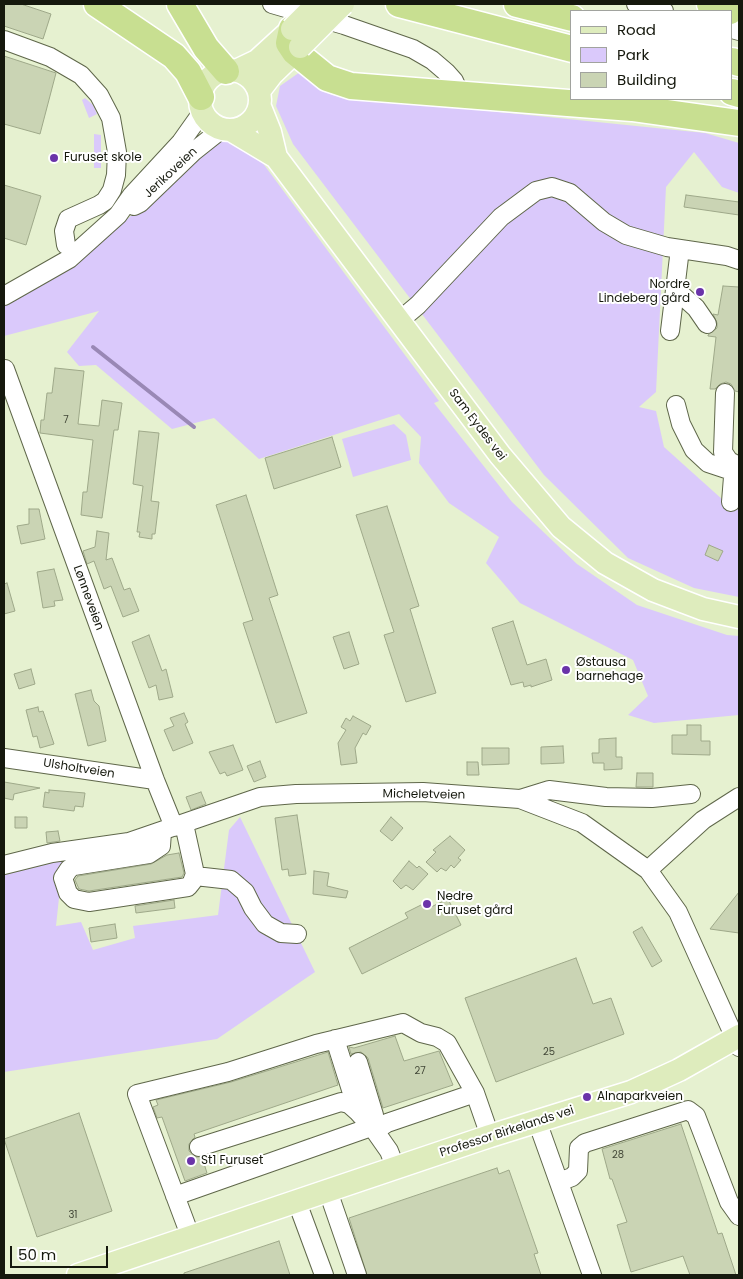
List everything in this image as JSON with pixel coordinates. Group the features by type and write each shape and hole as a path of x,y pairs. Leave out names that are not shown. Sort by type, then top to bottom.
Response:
{"highway":[{"path":"97,4 174,56 188,72 202,104"},
{"path":"399,4 570,48"},
{"path":"517,4 570,17"},
{"path":"710,4 726,10"},
{"path":"185,12 206,48 231,71"},
{"path":"291,42 318,72 339,83 351,86 459,92 632,108 739,123"}],"main road":[{"name":"Jerikoveien","path":"227,130 239,129 252,121 259,99 272,74 317,4"},
{"name":"Jerikoveien","path":"202,104 210,79 257,61 291,42 343,4"},
{"path":"231,71 250,78 259,99"},
{"name":"Sam Eydes vei","path":"259,99 276,157 526,488 549,514 582,546 605,563 653,590 703,609 739,617"},
{"path":"202,104 210,122 227,130"},
{"name":"Sam Eydes vei","path":"227,130 276,157"},
{"name":"Professor Birkelands vei","path":"78,1275 490,1136 644,1087 738,1040"}],"street":[{"path":"272,4 344,24 413,49 432,60 446,72 454,81 459,92"},
{"path":"636,4 660,10"},
{"path":"4,40 50,56 81,75 99,95 111,118 117,152 116,175 112,190 99,205 68,219 64,231 66,244"},
{"name":"Jerikoveien","path":"4,296 69,260 118,215 132,194 181,142 202,104"},
{"name":"Jerikoveien","path":"118,215 140,203 192,152 227,130"},
{"path":"399,321 418,305 502,217 536,191 552,187 565,190 604,222 626,236 739,260"},
{"path":"670,331 680,249"},
{"path":"675,289 696,308 707,324"},
{"name":"Lønneveien","path":"4,369 173,828"},
{"path":"725,393 723,452 729,461 738,468"},
{"path":"676,405 681,424 694,450 708,463 738,468"},
{"path":"730,502 738,468"},
{"name":"Ulsholtveien","path":"4,758 155,780"},
{"path":"520,799 549,790 616,797 652,798 691,794"},
{"name":"Micheletveien","path":"4,865 52,853 109,846 173,828 260,797 424,792 520,799 582,823 648,870 678,912 738,1040"},
{"path":"648,870 703,820 739,797"},
{"path":"173,828 195,876"},
{"path":"173,828 161,846 148,854 74,866 63,878 68,893 74,899 89,902 188,887 195,876"},
{"path":"195,876 231,880 245,892 252,908 265,924 281,934 297,934"},
{"path":"191,1238 138,1094 228,1072 335,1039 403,1023 421,1033 437,1036 447,1043 455,1054 475,1093 490,1136"},
{"path":"335,1039 358,1112"},
{"path":"358,1062 374,1115 373,1129"},
{"path":"175,1196 475,1093"},
{"path":"199,1147 341,1102 358,1112 373,1129 388,1151 396,1169"},
{"path":"559,1182 572,1177 578,1171 579,1148 585,1143 688,1110 696,1116 729,1202 739,1216"},
{"path":"538,1122 592,1275"},
{"path":"328,1191 357,1275"},
{"path":"296,1202 324,1275"}],"green space":[{"path":"300,72 332,95 705,133 739,143 739,193 722,187 694,152 666,187 656,392 639,407 656,411 664,447 733,509 739,502 739,597 694,588 628,558 544,475 293,144 276,106 280,86"},
{"path":"85,98 93,105 97,114 89,118 82,100"},
{"path":"94,134 101,135 101,168 94,168"},
{"path":"226,140 245,146 262,162 439,401 434,403 512,502 577,564 637,605 727,635 739,636 739,715 654,723 628,715 648,696 633,660 520,603 486,563 499,537 449,503 419,463 421,437 399,414 259,459 214,418 172,429 96,365 79,366 67,352 99,311 4,336 4,305 81,260 211,145"},
{"path":"394,424 406,435 411,460 353,477 342,439"},
{"path":"240,817 315,972 217,1039 4,1072 4,875 63,860 56,926 81,922 93,950 135,938 133,926 218,915 229,830"}],"building":[{"path":"4,4 21,4 51,14 43,39 4,26"},
{"path":"4,56 56,73 40,134 4,124"},
{"path":"4,185 41,196 26,245 4,238"},
{"path":"686,195 739,202 739,215 684,207"},
{"path":"723,286 739,287 739,392 735,391 731,384 726,382 720,384 715,389 710,389 716,337 708,335 717,328 713,314 718,315"},
{"path":"55,368 84,371 78,424 99,426 102,400 122,403 118,430 114,430 102,518 81,515 83,492 87,492 93,440 40,433 41,420 44,420 47,393 52,393"},
{"path":"139,431 159,433 151,501 159,502 155,534 152,534 152,539 139,537 140,532 137,532 143,486 133,484"},
{"path":"332,437 341,467 274,489 265,458"},
{"path":"246,495 278,595 269,598 307,713 276,723 243,623 253,620 216,505"},
{"path":"387,506 419,606 410,609 436,693 406,702 384,635 394,632 356,515"},
{"path":"29,509 39,509 45,539 21,544 17,526 29,524"},
{"path":"97,531 109,533 106,560 112,558 124,590 130,588 139,611 123,617 111,586 104,589 94,561 87,564 83,551 95,547"},
{"path":"709,545 723,551 718,561 705,555"},
{"path":"54,569 63,600 54,601 55,606 43,608 37,572"},
{"path":"7,583 15,611 4,614 4,584"},
{"path":"513,621 527,665 546,659 552,680 531,687 531,685 524,687 523,682 511,685 492,628"},
{"path":"349,632 359,664 344,669 333,637"},
{"path":"149,635 162,671 166,669 173,697 159,700 156,685 149,688 132,642"},
{"path":"31,669 35,684 19,689 14,674"},
{"path":"91,690 94,701 99,706 106,741 88,746 75,694"},
{"path":"38,707 39,712 43,711 54,744 40,748 37,736 33,737 26,710"},
{"path":"184,713 188,722 185,724 193,743 173,751 164,730 174,726 170,718"},
{"path":"353,716 371,726 366,735 363,733 355,748 357,763 341,765 338,743 346,730 341,727 346,718 350,721"},
{"path":"687,725 701,725 701,741 710,741 710,755 672,754 672,735 687,735"},
{"path":"616,738 616,757 622,757 622,769 604,770 604,763 593,763 592,753 599,753 599,739"},
{"path":"233,745 243,770 227,776 225,772 220,774 209,752"},
{"path":"563,746 564,763 541,764 541,747"},
{"path":"482,748 509,748 509,764 482,765"},
{"path":"260,761 266,777 254,782 247,766"},
{"path":"467,762 478,762 479,775 467,775"},
{"path":"637,773 653,773 653,787 636,787"},
{"path":"4,782 40,788 14,794 13,800 4,798"},
{"path":"49,790 85,793 83,807 75,806 74,811 43,807 45,792 49,793"},
{"path":"201,792 206,804 191,810 186,797"},
{"path":"297,815 306,874 289,876 288,869 282,870 275,818"},
{"path":"15,817 27,817 27,828 15,828"},
{"path":"391,817 403,828 392,841 380,831"},
{"path":"58,831 60,841 47,843 46,832"},
{"path":"450,836 465,850 458,858 461,860 454,868 451,865 446,871 441,868 437,872 426,862 436,852 433,850"},
{"path":"179,853 184,873 182,877 89,891 79,889 75,880 78,876 151,864 167,855"},
{"path":"409,861 417,868 419,866 428,874 413,890 406,885 401,889 393,881"},
{"path":"314,871 329,873 327,886 348,891 346,898 313,894"},
{"path":"739,892 739,933 710,929"},
{"path":"448,899 461,925 362,974 349,948 408,918 405,913 429,901 431,907"},
{"path":"174,900 175,908 136,913 135,906"},
{"path":"115,924 117,938 91,942 89,928"},
{"path":"642,927 662,961 652,967 633,932"},
{"path":"576,958 593,1004 611,998 624,1034 496,1082 465,998"},
{"path":"395,1036 404,1061 439,1051 453,1085 383,1108 368,1058 361,1052 351,1054 349,1047 354,1048"},
{"path":"328,1052 338,1085 194,1134 195,1137 189,1144 189,1151 196,1157 202,1157 207,1173 185,1181 162,1117 157,1118 153,1107 158,1105 156,1100 231,1082"},
{"path":"79,1113 112,1211 37,1237 4,1139"},
{"path":"681,1124 718,1234 722,1233 736,1275 690,1275 683,1256 631,1272 617,1225 627,1222 612,1179 610,1179 602,1149"},
{"path":"497,1168 499,1174 509,1170 538,1253 534,1254 541,1275 367,1275 349,1218"},
{"path":"279,1241 290,1275 184,1275 184,1273"}],"waterway":[{"path":"93,347 194,427"}],"place":[{"name":"Furuset skole","path":"54,158"},
{"name":"Nordre Lindeberg gård","path":"700,292"},
{"name":"Østausa barnehage","path":"566,670"},
{"name":"Nedre Furuset gård","path":"427,904"},
{"name":"Alnaparkveien","path":"587,1097"},
{"name":"St1 Furuset","path":"191,1161"}]}
